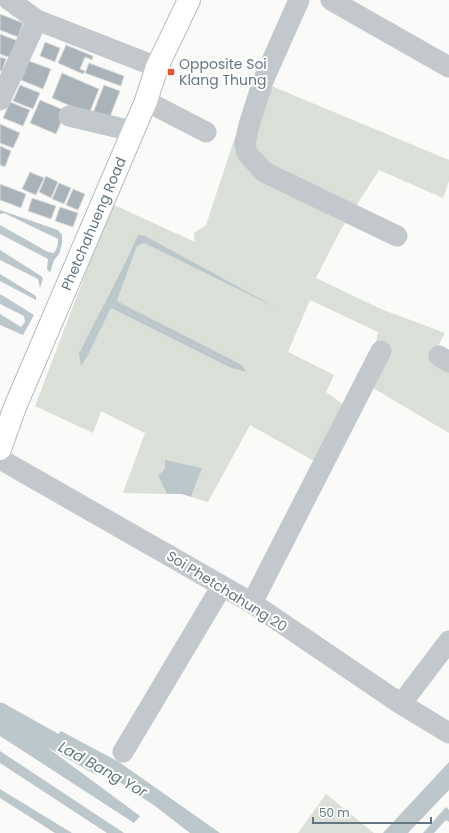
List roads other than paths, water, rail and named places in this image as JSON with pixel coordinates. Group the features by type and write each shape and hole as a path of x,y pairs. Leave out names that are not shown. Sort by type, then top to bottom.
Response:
{"main road":[{"name":"Phetchahueng Road","path":"1,446 14,407 146,101 157,67 189,0"}],"street":[{"path":"9,0 37,20 157,67"},
{"path":"299,0 263,81 245,144 247,154 264,172 397,236"},
{"path":"331,0 449,67"},
{"path":"0,100 37,20"},
{"path":"146,101 206,132"},
{"path":"69,116 132,131"},
{"path":"252,604 381,351"},
{"name":"Soi Phetchahung 20","path":"1,446 252,604 401,704 449,733"},
{"path":"123,752 222,586"},
{"path":"401,704 449,641"}],"water":[{"path":"0,210 58,230 62,235 62,244 59,254 54,260 50,273 47,269 48,259 0,234 0,225 48,252 54,253 57,247 58,239 4,213 0,214"},
{"path":"138,235 145,236 279,309 144,243 137,246 117,301 242,365 246,372 231,368 111,308 81,366 79,353"},
{"path":"0,250 41,276 43,278 40,288 38,279 0,260"},
{"path":"0,274 36,296 36,300 0,281"},
{"path":"0,294 34,315 23,335 0,325 0,314 21,327 25,322 24,316 0,304"},
{"path":"165,460 202,468 191,497 182,494 167,494 158,476 165,468"},
{"path":"0,721 17,725 140,816 134,823 0,736"},
{"path":"61,731 119,762 220,833 190,833 155,806 55,739"},
{"path":"0,751 124,833 107,833 0,763"},
{"path":"449,762 449,790 408,833 383,833"},
{"path":"0,789 72,833 55,833 0,798"},
{"path":"446,807 449,810 449,822 446,820 434,833 423,833"}],"waterway":[{"name":"Lad Bang Yor","path":"0,711 98,766"}],"place":[{"name":"Opposite Soi Klang Thung","path":"171,72"}]}
